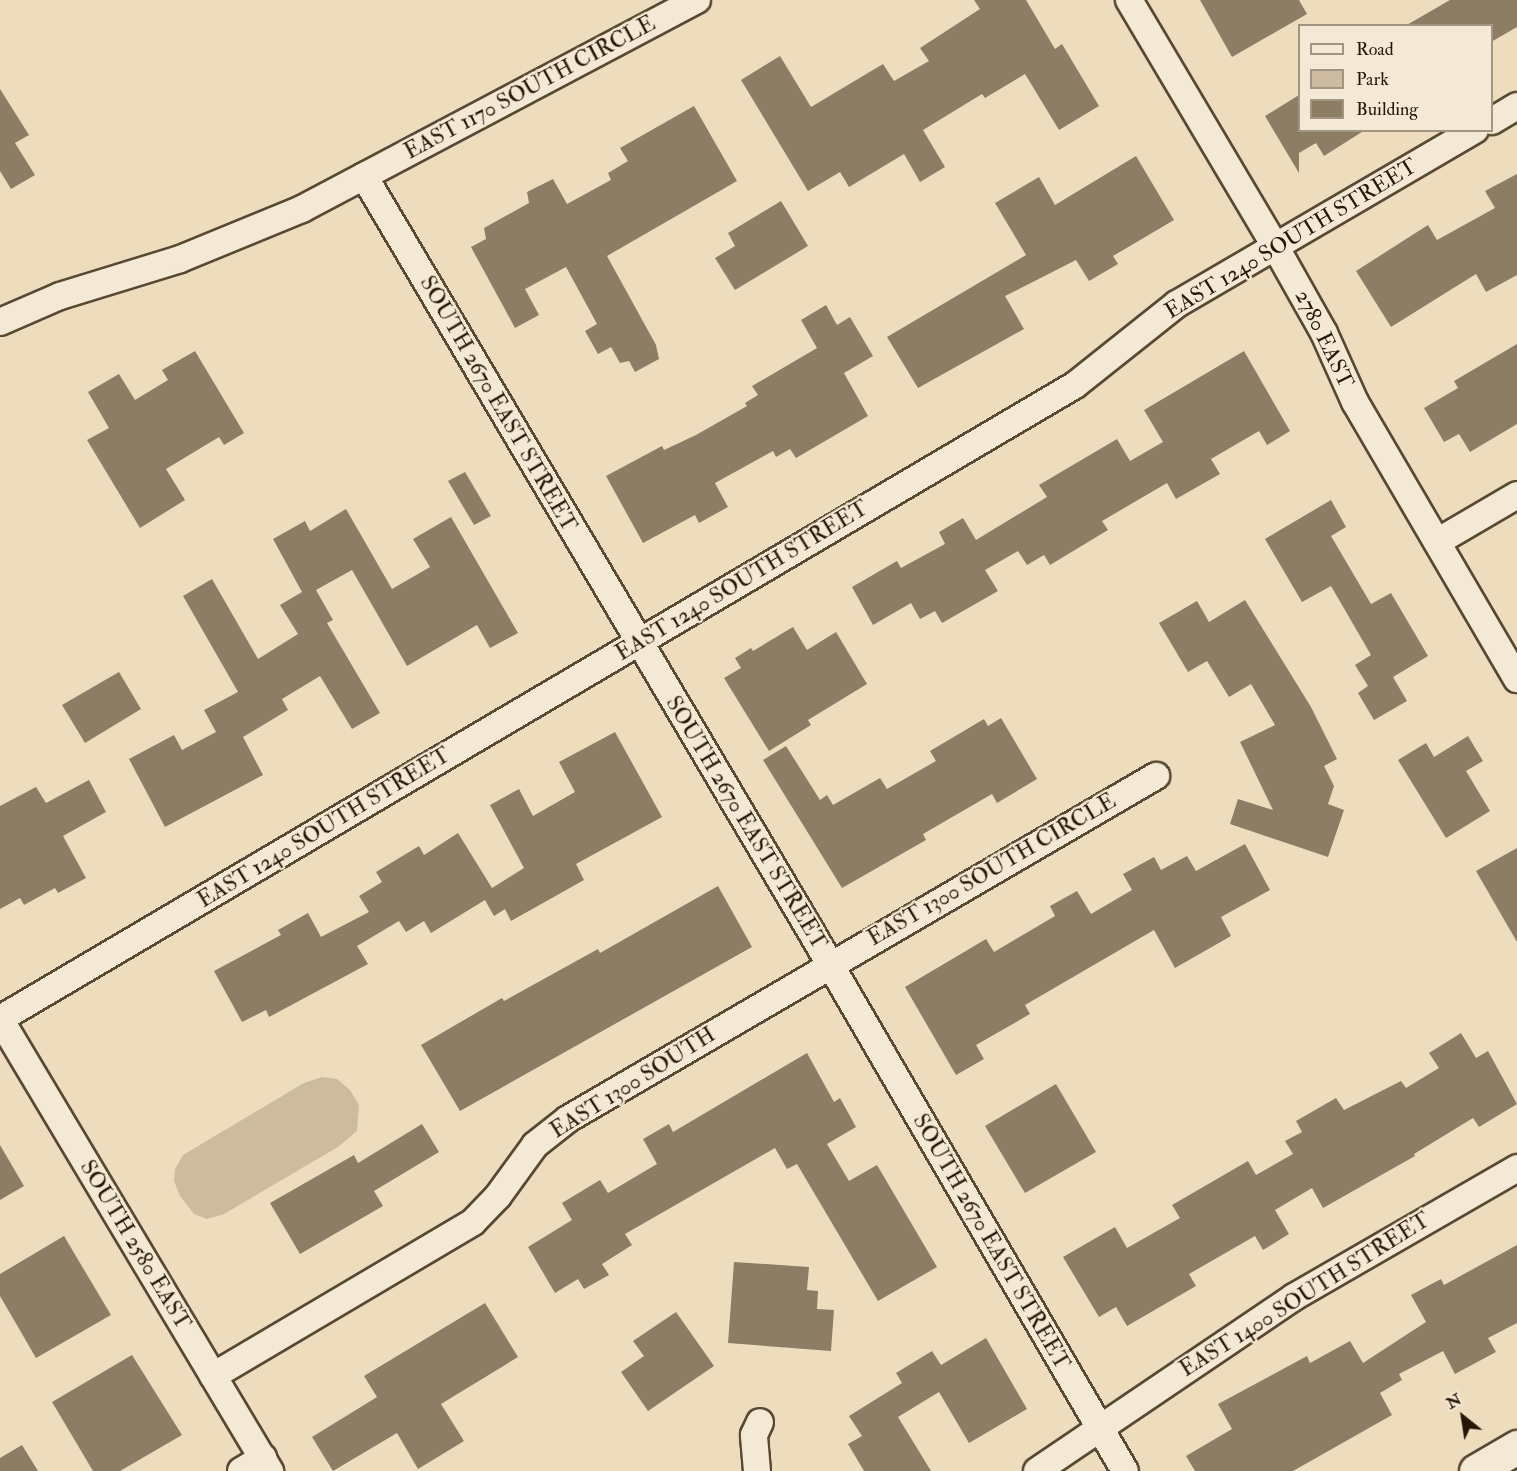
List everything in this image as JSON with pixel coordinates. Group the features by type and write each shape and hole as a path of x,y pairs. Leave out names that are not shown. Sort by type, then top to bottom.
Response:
{"main road":[{"path":"1476,1471 1517,1447"}],"street":[{"name":"EAST 1170 SOUTH CIRCLE","path":"0,322 60,296 180,259 302,210 697,0"},
{"name":"2780 EAST","path":"1129,0 1275,246 1324,333 1355,402 1517,679"},
{"path":"1493,120 1517,106"},
{"name":"EAST 1240 SOUTH STREET","path":"0,1019 1075,385 1178,304 1472,132"},
{"name":"SOUTH 2670 EAST STREET","path":"364,176 829,964 1098,1429 1125,1471"},
{"path":"1437,542 1517,495"},
{"name":"EAST 1300 SOUTH CIRCLE","path":"829,964 1156,777"},
{"name":"EAST 1300 SOUTH","path":"213,1376 473,1222 498,1196 535,1144 568,1119 829,964"},
{"name":"SOUTH 2580 EAST","path":"0,1019 266,1465"},
{"name":"EAST 1400 SOUTH STREET","path":"1037,1471 1294,1297 1517,1168"},
{"path":"757,1471 754,1435 760,1422"},
{"path":"241,1471 266,1465"}],"green space":[{"path":"322,1077 337,1079 350,1090 359,1105 357,1131 338,1147 224,1214 207,1219 194,1214 180,1196 174,1181 175,1169 183,1155 304,1083"}],"building":[{"path":"974,0 1026,0 1055,49 1062,44 1099,106 1059,130 1025,74 985,98 982,94 923,130 945,167 920,182 904,154 849,187 840,172 808,191 741,80 780,56 811,107 883,64 894,81 929,61 920,48 980,9"},
{"path":"1200,0 1299,0 1307,14 1232,57"},
{"path":"1450,0 1517,0 1517,27 1493,41 1493,24 1408,24"},
{"path":"0,89 29,135 15,143 35,175 11,189 0,171"},
{"path":"1298,96 1298,132 1362,132 1324,156 1316,143 1299,153 1299,173 1265,116"},
{"path":"694,106 737,181 607,256 656,345 659,359 635,372 629,361 620,363 611,347 598,354 585,331 597,324 566,267 525,289 539,315 515,328 471,247 486,239 484,228 529,203 527,192 553,179 567,204 611,180 608,173 628,161 620,148"},
{"path":"1136,156 1174,220 1113,256 1118,264 1089,281 1076,260 1005,296 1024,329 918,388 887,337 1026,255 995,203 1039,177 1055,205"},
{"path":"1517,174 1517,275 1486,292 1476,274 1391,327 1356,271 1428,225 1437,240 1495,208 1485,191"},
{"path":"781,201 808,246 735,290 715,258 735,246 728,233"},
{"path":"826,305 837,325 850,317 873,356 844,373 868,416 796,458 790,449 776,457 773,451 715,483 728,507 699,523 695,515 643,543 606,476 662,446 664,450 696,435 747,406 745,403 758,395 752,386 817,348 801,320"},
{"path":"1517,344 1517,424 1470,452 1459,434 1444,442 1424,408 1458,388 1454,381"},
{"path":"195,351 244,433 224,445 219,437 166,469 185,500 140,528 87,440 109,428 88,392 119,374 135,400 168,380 162,370"},
{"path":"1244,351 1290,431 1267,445 1259,431 1211,459 1220,474 1176,499 1167,483 1102,521 1108,530 1050,565 1044,555 1027,565 1018,551 985,570 998,591 942,623 935,611 920,619 911,603 873,625 852,587 897,561 901,568 945,544 939,532 963,518 976,540 1047,497 1039,485 1117,439 1130,461 1163,442 1144,410"},
{"path":"465,472 491,516 474,525 448,481"},
{"path":"1331,500 1346,527 1331,536 1371,604 1391,593 1428,656 1393,677 1407,701 1374,720 1358,693 1368,686 1355,665 1371,655 1331,586 1302,602 1265,539"},
{"path":"346,509 392,589 430,567 413,539 451,517 518,633 490,648 477,625 407,666 352,570 316,590 333,620 327,623 380,713 352,729 320,676 282,699 288,710 243,737 263,775 165,827 129,759 174,735 182,750 216,732 204,710 238,692 183,596 212,579 258,659 298,634 280,605 302,592 273,539 305,521 310,531"},
{"path":"1245,600 1311,707 1337,759 1324,766 1334,786 1328,804 1344,810 1328,857 1230,824 1238,799 1273,810 1240,742 1275,725 1251,684 1229,697 1207,661 1188,672 1159,623 1197,601 1209,622"},
{"path":"793,627 807,650 836,632 867,684 808,720 811,725 769,751 724,678 741,668 735,658 751,648 753,651"},
{"path":"119,672 141,709 85,743 62,705"},
{"path":"1001,718 1037,779 997,803 992,794 923,834 926,840 842,888 763,760 786,746 820,800 827,795 833,805 880,778 887,789 936,761 930,751 984,719 988,726"},
{"path":"615,732 662,817 576,864 584,880 511,921 505,909 494,916 485,900 431,933 424,921 406,932 399,921 357,946 368,964 269,1017 266,1010 242,1022 214,971 281,935 278,930 308,913 321,937 369,912 359,896 382,882 376,872 419,846 424,855 458,833 492,888 524,868 490,805 519,789 533,816 575,792 559,762"},
{"path":"1468,736 1483,761 1466,771 1490,811 1446,838 1398,760 1426,743 1434,757"},
{"path":"89,780 106,812 63,836 86,878 58,893 55,888 24,905 20,898 0,909 0,806 36,787 46,803"},
{"path":"1245,844 1270,890 1221,917 1231,936 1175,968 1154,930 1025,1005 1030,1014 976,1045 984,1059 956,1075 905,987 986,939 994,952 1055,916 1050,906 1077,891 1091,914 1132,890 1123,874 1154,857 1161,870 1187,856 1196,871"},
{"path":"1517,848 1517,942 1476,871"},
{"path":"718,886 752,947 460,1111 421,1045 502,998 504,1001 598,949 600,953"},
{"path":"1461,1033 1476,1058 1488,1051 1517,1104 1479,1127 1473,1118 1414,1154 1415,1156 1323,1208 1312,1188 1275,1210 1289,1234 1263,1250 1255,1236 1189,1274 1196,1286 1127,1326 1116,1307 1099,1317 1063,1257 1115,1227 1127,1248 1180,1218 1172,1205 1248,1161 1256,1175 1293,1154 1285,1141 1302,1132 1296,1121 1336,1098 1344,1110 1401,1081 1406,1088 1439,1068 1429,1053"},
{"path":"807,1053 834,1102 840,1098 856,1127 827,1144 849,1181 877,1165 937,1267 878,1301 797,1164 787,1169 775,1148 625,1234 632,1245 602,1264 609,1275 584,1289 578,1279 555,1293 528,1247 572,1220 562,1203 600,1180 608,1193 657,1164 643,1139 669,1124 673,1132"},
{"path":"1056,1084 1096,1152 1025,1193 985,1126"},
{"path":"422,1124 439,1152 374,1191 383,1206 300,1254 270,1203 354,1155 358,1163"},
{"path":"0,1145 24,1186 0,1200"},
{"path":"64,1236 111,1315 36,1358 0,1296 0,1274"},
{"path":"1517,1245 1517,1323 1488,1338 1496,1352 1455,1374 1443,1351 1399,1374 1402,1380 1380,1393 1392,1415 1293,1471 1195,1471 1186,1456 1232,1429 1218,1404 1307,1356 1310,1363 1350,1341 1363,1363 1426,1322 1411,1295 1441,1279 1444,1285"},
{"path":"734,1262 809,1267 807,1290 818,1291 817,1309 834,1310 831,1351 728,1343"},
{"path":"485,1303 518,1357 441,1404 464,1441 418,1469 397,1433 333,1471 312,1437 377,1397 364,1376"},
{"path":"676,1312 714,1366 648,1411 621,1372 644,1356 633,1341"},
{"path":"986,1338 1027,1409 969,1443 939,1392 898,1417 931,1471 864,1471 848,1444 862,1436 849,1416 902,1383 896,1373 932,1351 941,1365"},
{"path":"132,1355 182,1435 120,1471 93,1471 52,1402"},
{"path":"22,1445 38,1471 0,1471 0,1458"}]}
